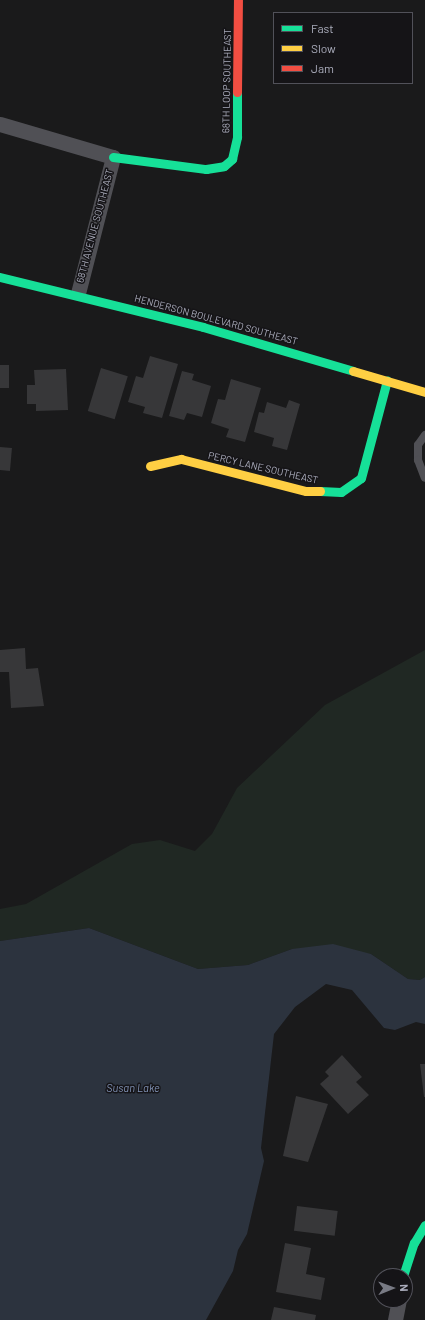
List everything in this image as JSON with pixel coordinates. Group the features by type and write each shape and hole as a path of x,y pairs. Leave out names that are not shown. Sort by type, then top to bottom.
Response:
{"street":[{"name":"68TH LOOP SOUTHEAST","path":"114,157 206,169 224,166 232,159 237,137 238,0"},
{"name":"68TH AVENUE SOUTHEAST","path":"0,124 114,157 78,293"},
{"name":"HENDERSON BOULEVARD SOUTHEAST","path":"0,277 78,293 425,392"},
{"name":"PERCY LANE SOUTHEAST","path":"150,466 181,460 306,491 341,492 353,487 361,478 387,380"},
{"path":"406,1268 414,1243 425,1225"},
{"path":"395,1320 397,1308"}],"lane":[{"path":"425,435 418,445 418,460 425,478"}],"shaded area":[{"path":"425,650 425,977 420,980 408,979 371,954 292,949 248,965 198,969 89,928 0,941 0,909 26,904 132,844 160,840 195,851 212,834 237,788 325,705"}],"water":[{"name":"Susan Lake","path":"89,928 198,969 248,965 292,949 333,944 371,954 408,979 420,980 425,977 425,1024 416,1022 395,1030 384,1028 352,990 326,984 295,1007 274,1034 261,1148 264,1161 247,1234 238,1250 233,1271 206,1320 0,1320 0,941"}],"building":[{"path":"150,356 178,364 162,418 143,413 145,407 128,402 136,376 143,378"},
{"path":"0,365 9,365 9,388 0,388"},
{"path":"101,368 128,376 115,419 88,411"},
{"path":"66,369 68,410 36,411 36,404 27,404 27,385 35,385 34,370"},
{"path":"182,371 194,374 192,380 211,386 202,417 187,413 184,420 169,416"},
{"path":"231,379 261,388 245,442 226,437 229,429 211,423 218,399 225,400"},
{"path":"289,400 300,404 287,450 272,446 274,438 254,432 259,412 264,413 267,402 286,408"},
{"path":"0,447 12,448 10,471 0,470"},
{"path":"25,648 26,669 38,668 44,706 11,708 9,672 0,672 0,650"},
{"path":"342,1055 362,1077 356,1082 369,1095 348,1114 320,1084 329,1076 325,1072"},
{"path":"420,1064 425,1064 425,1097 424,1097"},
{"path":"296,1096 328,1104 308,1162 283,1156"},
{"path":"297,1206 338,1211 335,1236 294,1231"},
{"path":"285,1243 311,1248 306,1274 325,1278 321,1300 276,1292"},
{"path":"274,1307 316,1315 315,1320 271,1320"}],"traffic: fast":[{"path":"113,157 206,169 224,166 232,159 237,137 237,92"},
{"path":"0,277 203,327 353,371"},
{"path":"320,491 341,492 361,478 387,380"},
{"path":"406,1268 414,1243 425,1225"}],"traffic: slow":[{"path":"353,371 425,392"},
{"path":"150,466 181,459 306,491 320,491"}],"traffic: jam":[{"path":"237,92 238,0"}]}
